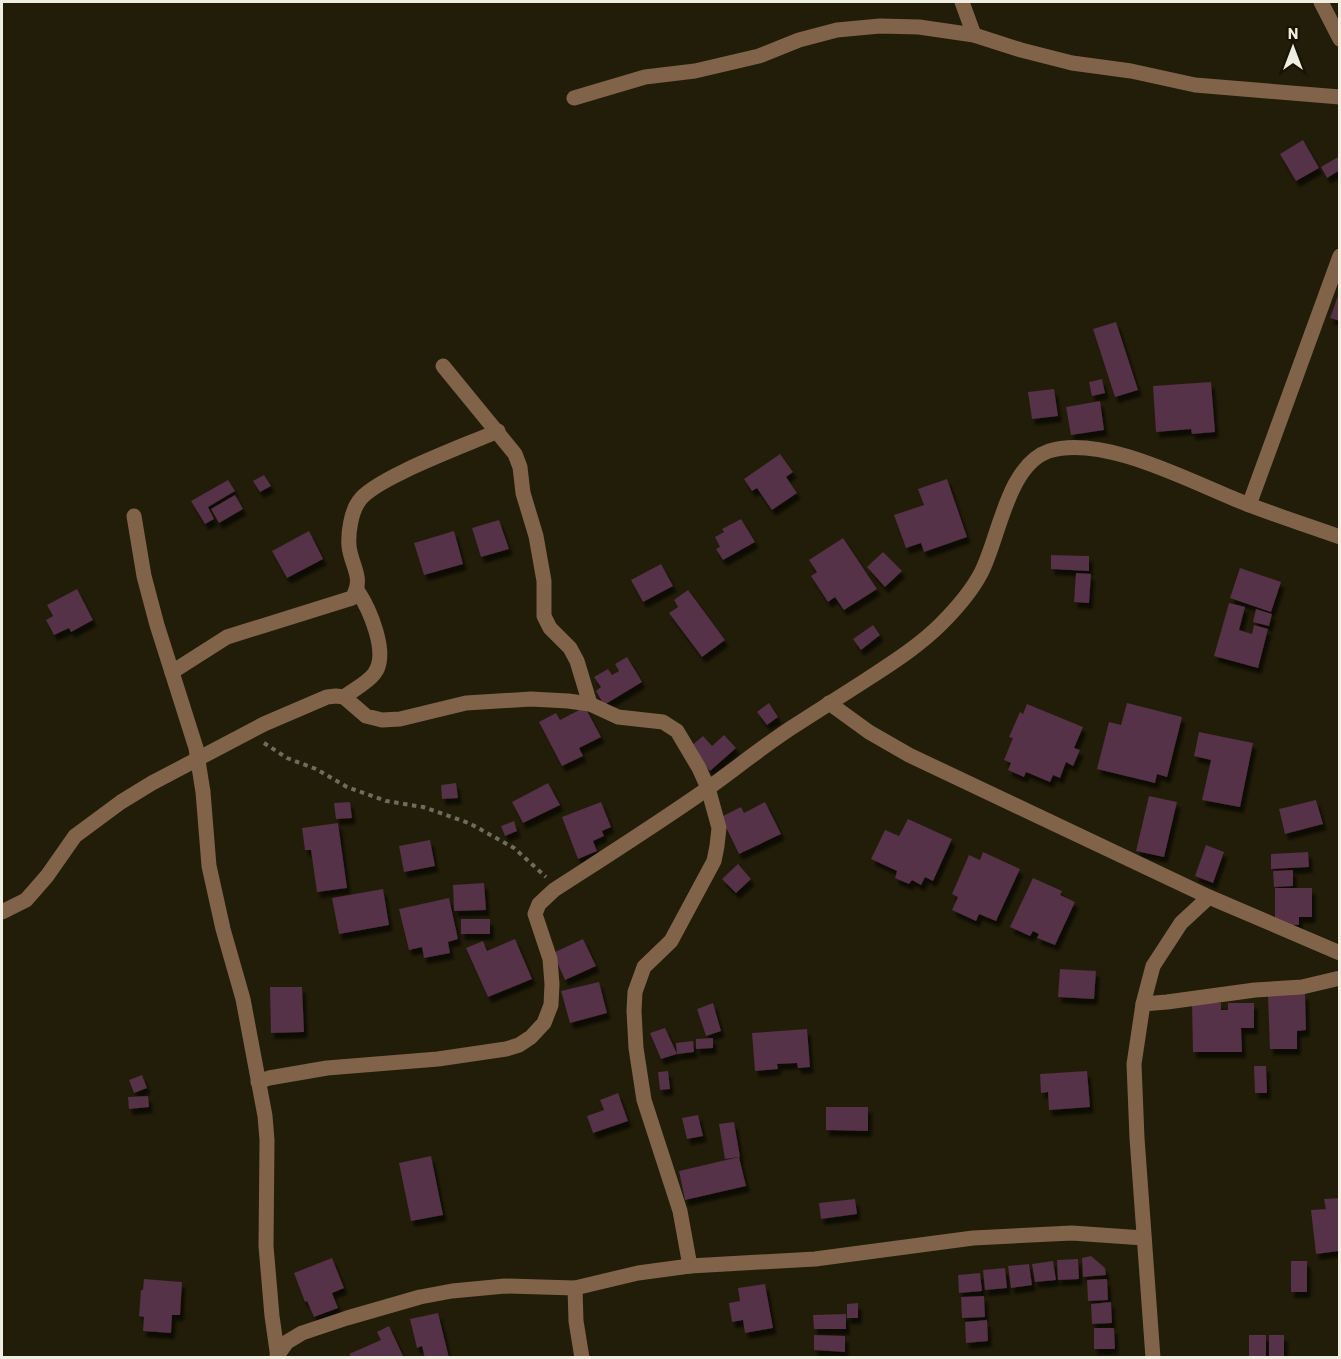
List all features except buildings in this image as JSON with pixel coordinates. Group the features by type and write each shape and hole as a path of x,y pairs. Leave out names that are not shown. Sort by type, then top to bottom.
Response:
{"street":[{"path":"962,2 974,35"},
{"path":"1321,2 1340,39"},
{"path":"574,98 645,77 695,71 759,56 799,39 837,30 880,26 919,27 974,35 1072,63 1131,71 1195,85 1340,97"},
{"path":"1249,505 1340,256"},
{"path":"443,366 515,454 520,467 523,493 536,536 544,582 546,623 570,648 577,660 590,704"},
{"path":"172,672 227,637 352,598 357,590 358,578 349,546 351,522 359,500 397,474 498,431"},
{"path":"258,1082 276,1076 327,1068 438,1059 506,1049 519,1045 531,1037 543,1023 551,1005 550,959 535,914 539,904 554,890 708,788 764,746 911,651 941,624 968,593 981,573 991,550 1013,488 1034,459 1047,452 1065,448 1095,449 1133,459 1184,476 1249,505 1340,537"},
{"path":"134,516 144,576 192,733 198,760 209,866 223,929 243,999 265,1116 267,1140 266,1246 278,1357"},
{"path":"344,697 375,674 379,663 380,650 373,619 357,590"},
{"path":"2,912 26,900 47,876 75,836 121,802 249,732 327,697 344,697 366,716 382,720 400,720 466,703 531,699 590,704 618,717 663,722 673,726 699,768 708,788 719,828 714,861 671,941 644,967 635,992 634,1011 636,1048 644,1100 680,1211 690,1266"},
{"path":"830,703 869,732 909,755 1209,897 1340,953"},
{"path":"1153,1358 1134,1064 1143,1004 1153,966 1181,923 1209,897"},
{"path":"1143,1004 1255,990 1302,987 1340,978"},
{"path":"278,1357 287,1342 302,1333 420,1297 486,1287 574,1288 638,1273 690,1266 815,1259 973,1238 1041,1234 1096,1234 1144,1238"},
{"path":"574,1288 582,1358"}],"path":[{"path":"249,732 287,758 316,769 347,787 386,801 445,813 491,834 514,848 545,875 554,890"}]}
